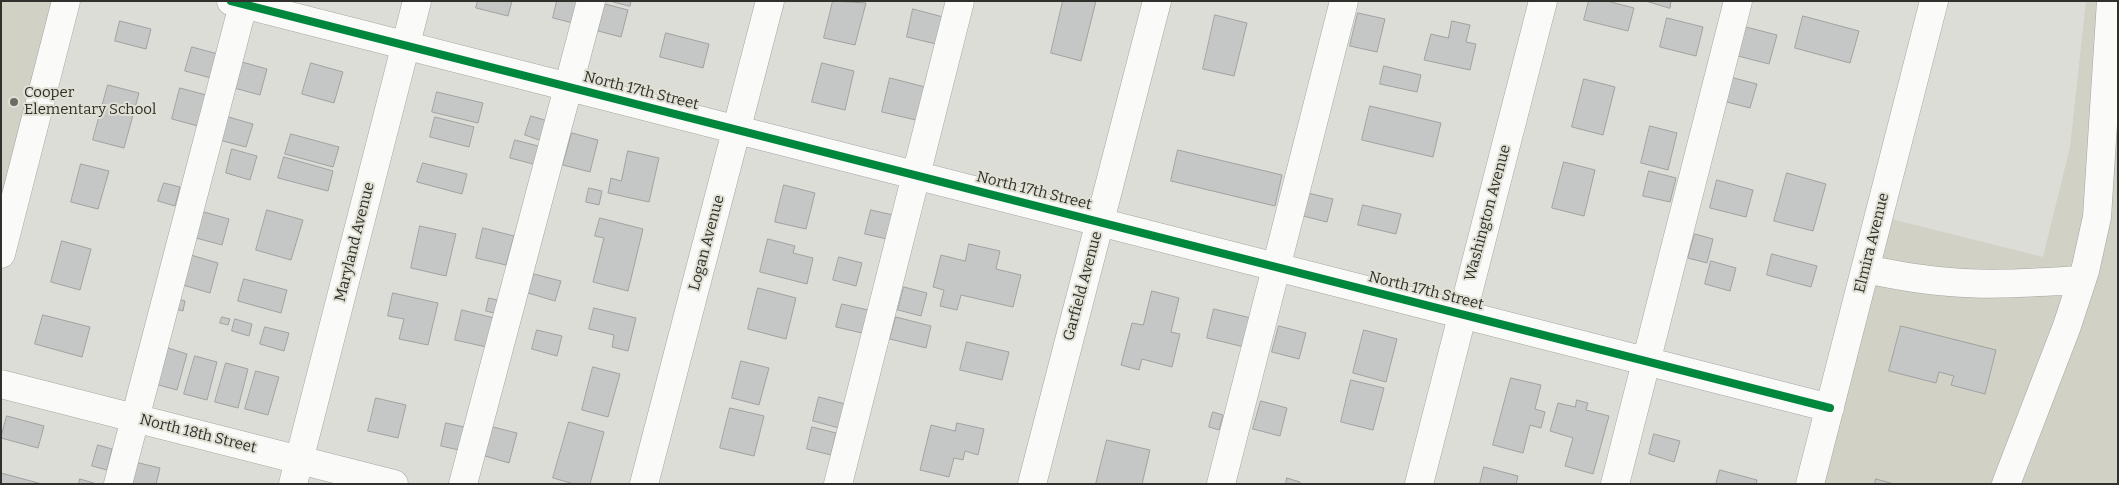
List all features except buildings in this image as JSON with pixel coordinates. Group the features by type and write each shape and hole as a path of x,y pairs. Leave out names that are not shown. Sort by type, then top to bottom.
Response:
{"street":[{"path":"1,254 66,1"},
{"name":"Maryland Avenue","path":"296,472 417,1"},
{"path":"463,484 570,87 591,1"},
{"name":"Logan Avenue","path":"644,484 770,1"},
{"path":"838,484 960,1"},
{"name":"Garfield Avenue","path":"1032,484 1157,1"},
{"path":"1222,484 1344,1"},
{"name":"Washington Avenue","path":"1419,484 1543,1"},
{"path":"1614,484 1738,1"},
{"name":"Elmira Avenue","path":"1810,484 1934,1"},
{"path":"118,484 239,2"},
{"name":"North 17th Street","path":"239,2 405,46 1830,408"},
{"path":"2006,484 2067,326 2082,280 2097,216 2113,8"},
{"path":"1866,270 1924,280 1951,282 1998,283 2082,280"},
{"name":"North 18th Street","path":"1,384 135,418 296,472 394,484"}],"shaded area":[{"name":"Cooper Elementary School","path":"1,1 66,1 1,254"},
{"path":"2086,1 2118,1 2118,484 1823,484 1891,219 2043,257 2070,147"}],"cycle path":[{"path":"231,1 1830,408"}],"place":[{"name":"Cooper Elementary School","path":"14,102"}]}
